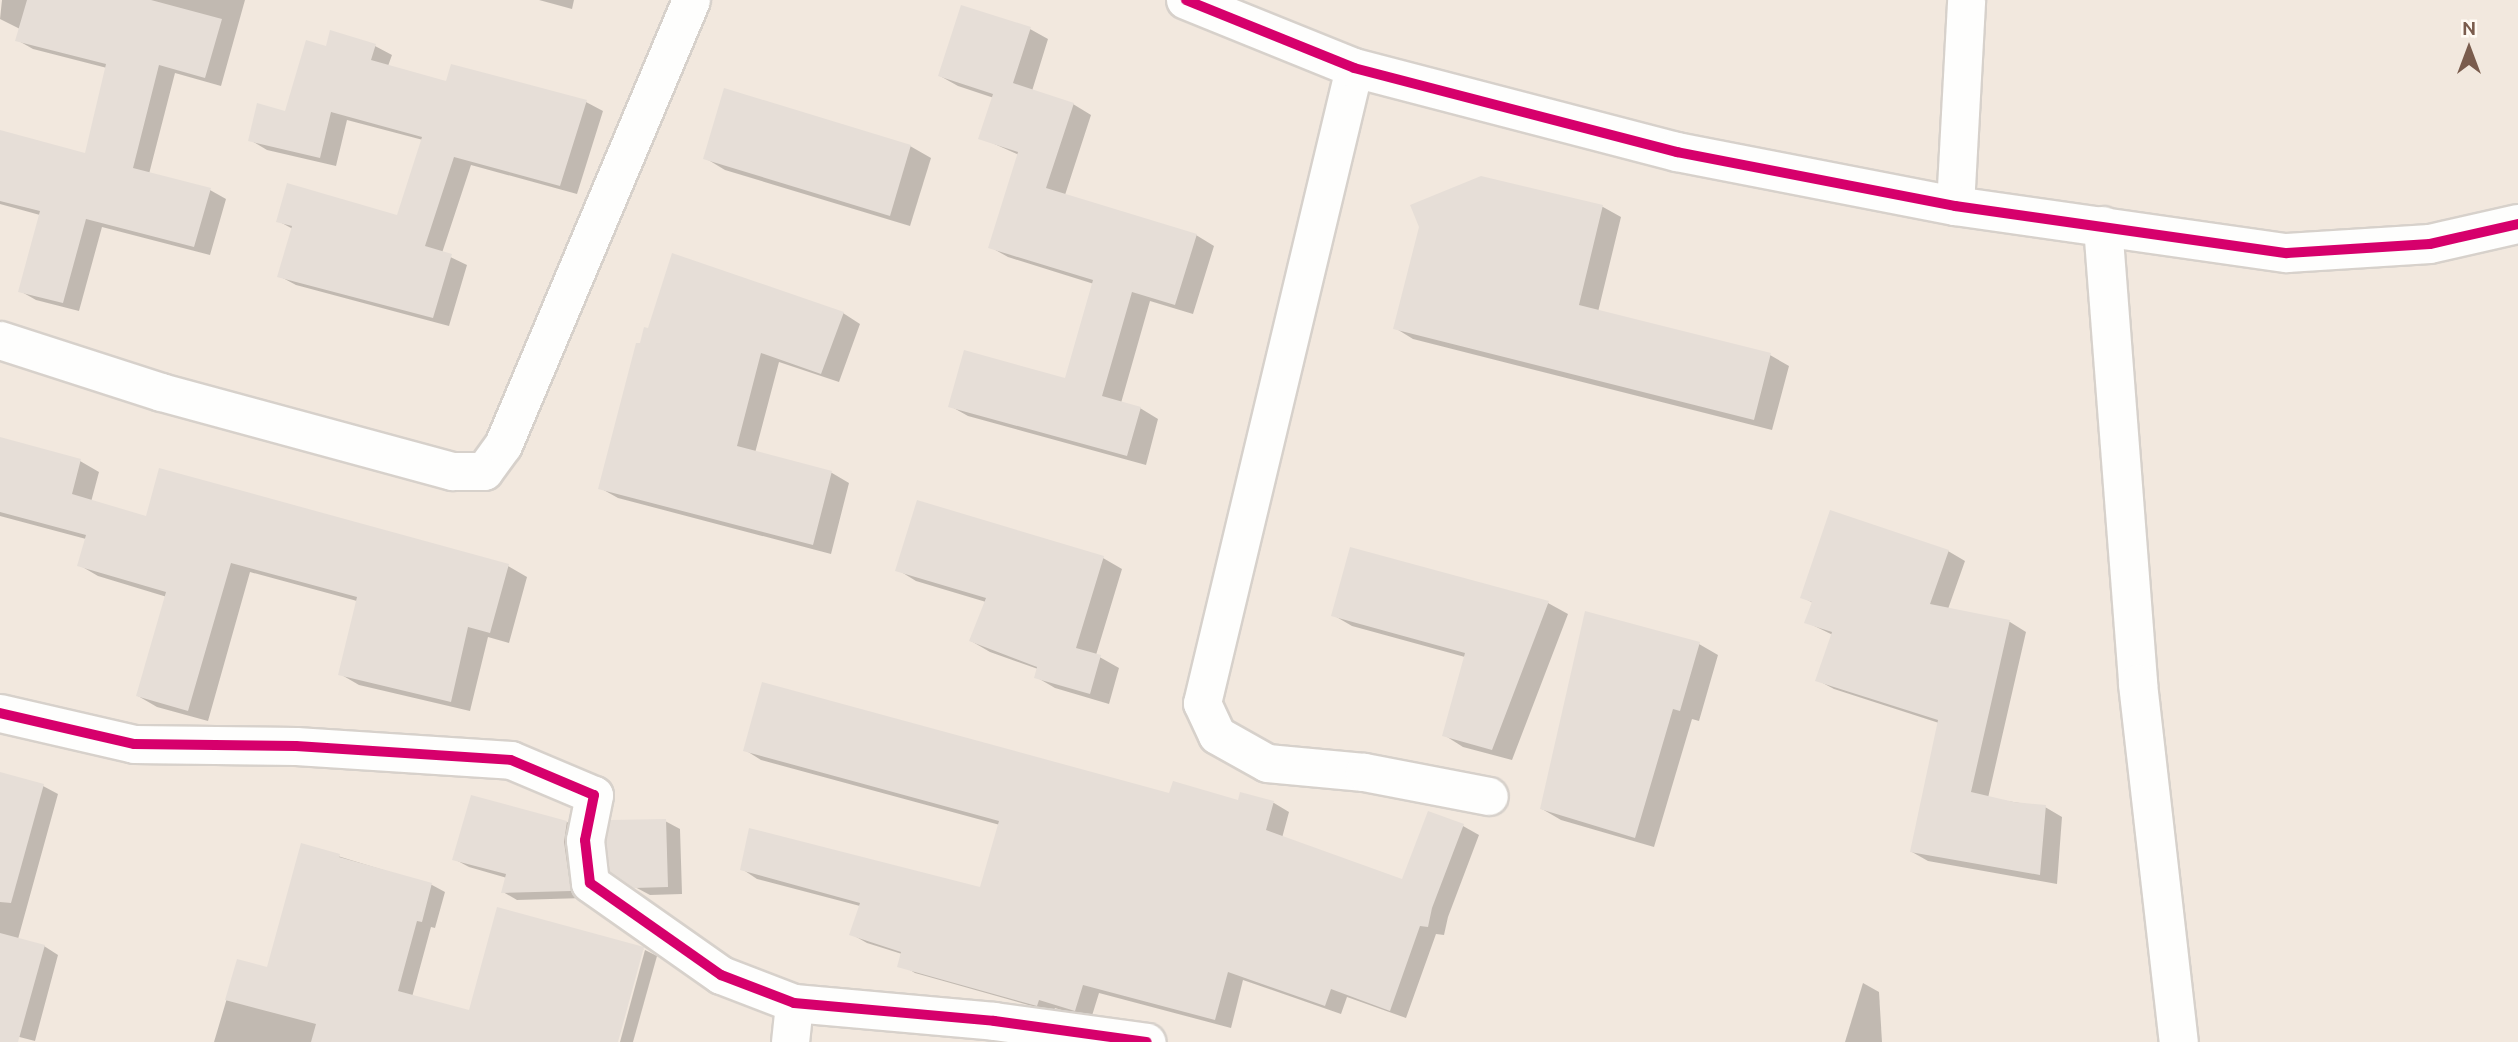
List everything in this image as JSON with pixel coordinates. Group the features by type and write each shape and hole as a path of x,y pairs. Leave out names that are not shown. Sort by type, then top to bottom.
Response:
{"street":[{"path":"0,340 161,392 452,471 484,471 508,432 691,0"},
{"path":"1186,0 1354,68 1677,152 1955,206 2287,253 2430,244 2518,224"},
{"path":"1955,206 1966,0"},
{"path":"1354,68 1202,703 1217,735 1267,763 1364,772 1489,796"},
{"path":"2103,226 2138,684 2179,1042"},
{"path":"0,713 134,744 296,746 511,760 594,795 585,840 590,883 721,975 794,1003 994,1021 1147,1042"},
{"path":"790,1042 794,1003"}],"shaded area":[{"path":"0,0 2518,0 2518,1042 0,1042"}],"building":[{"path":"27,0 151,0 222,19 205,78 159,65 133,168 211,188 194,247 86,219 63,303 18,292 40,211 0,201 0,130 85,153 106,64 15,41"},
{"path":"961,5 1031,27 1013,83 1074,103 1046,188 1197,234 1175,305 1132,292 1102,396 1141,407 1127,456 948,407 964,350 1065,378 1093,280 988,248 1018,152 978,139 993,94 938,76"},
{"path":"330,30 376,44 371,60 446,81 451,64 587,100 560,186 454,157 425,246 452,254 433,318 277,277 292,226 276,222 287,183 397,215 422,137 331,112 320,158 248,141 257,103 285,111 306,40 326,46"},
{"path":"724,88 911,145 890,216 703,159"},
{"path":"1481,176 1603,205 1579,305 1771,353 1754,420 1393,329 1419,227 1410,205"},
{"path":"672,253 844,312 821,374 761,353 737,446 832,471 813,545 598,489 636,343 640,343 644,327 648,328"},
{"path":"0,437 81,459 72,494 146,516 159,468 509,564 490,633 468,627 451,702 338,675 357,597 231,563 188,711 136,696 166,592 77,566 86,535 0,512"},
{"path":"917,500 1104,556 1076,648 1101,655 1090,694 1034,678 1037,667 969,641 986,598 895,571"},
{"path":"1830,510 1949,550 1930,604 2010,620 1971,792 2014,802 2046,805 2040,875 1910,852 1938,720 1815,681 1832,632 1804,623 1812,602 1800,598"},
{"path":"1350,547 1549,601 1492,750 1442,736 1465,653 1331,616"},
{"path":"1585,611 1700,642 1680,711 1673,709 1635,838 1540,809"},
{"path":"762,682 1169,793 1173,781 1238,800 1240,792 1274,801 1266,830 1402,879 1428,811 1464,824 1432,908 1428,927 1420,926 1390,1011 1331,989 1325,1006 1228,972 1215,1020 1083,985 1075,1011 1039,1000 1037,1006 897,967 901,952 849,935 860,903 740,870 749,828 980,887 999,821 743,751"},
{"path":"0,772 44,784 11,903 0,902"},
{"path":"471,795 567,821 564,842 571,891 501,893 506,874 452,860"},
{"path":"666,819 668,887 634,888 610,871 606,841 610,820"},
{"path":"301,843 340,854 339,857 432,883 422,922 417,921 398,991 469,1010 497,907 644,947 618,1042 311,1042 316,1024 225,1000 237,959 267,967"},
{"path":"0,933 45,945 18,1042 0,1042"}],"cycle path":[{"path":"1186,0 1354,68 1677,152 1955,206 2287,253 2430,244 2518,224"},
{"path":"0,713 134,744 296,746 511,760 594,795 585,840 590,883 721,975 794,1003 994,1021 1147,1042"}]}
